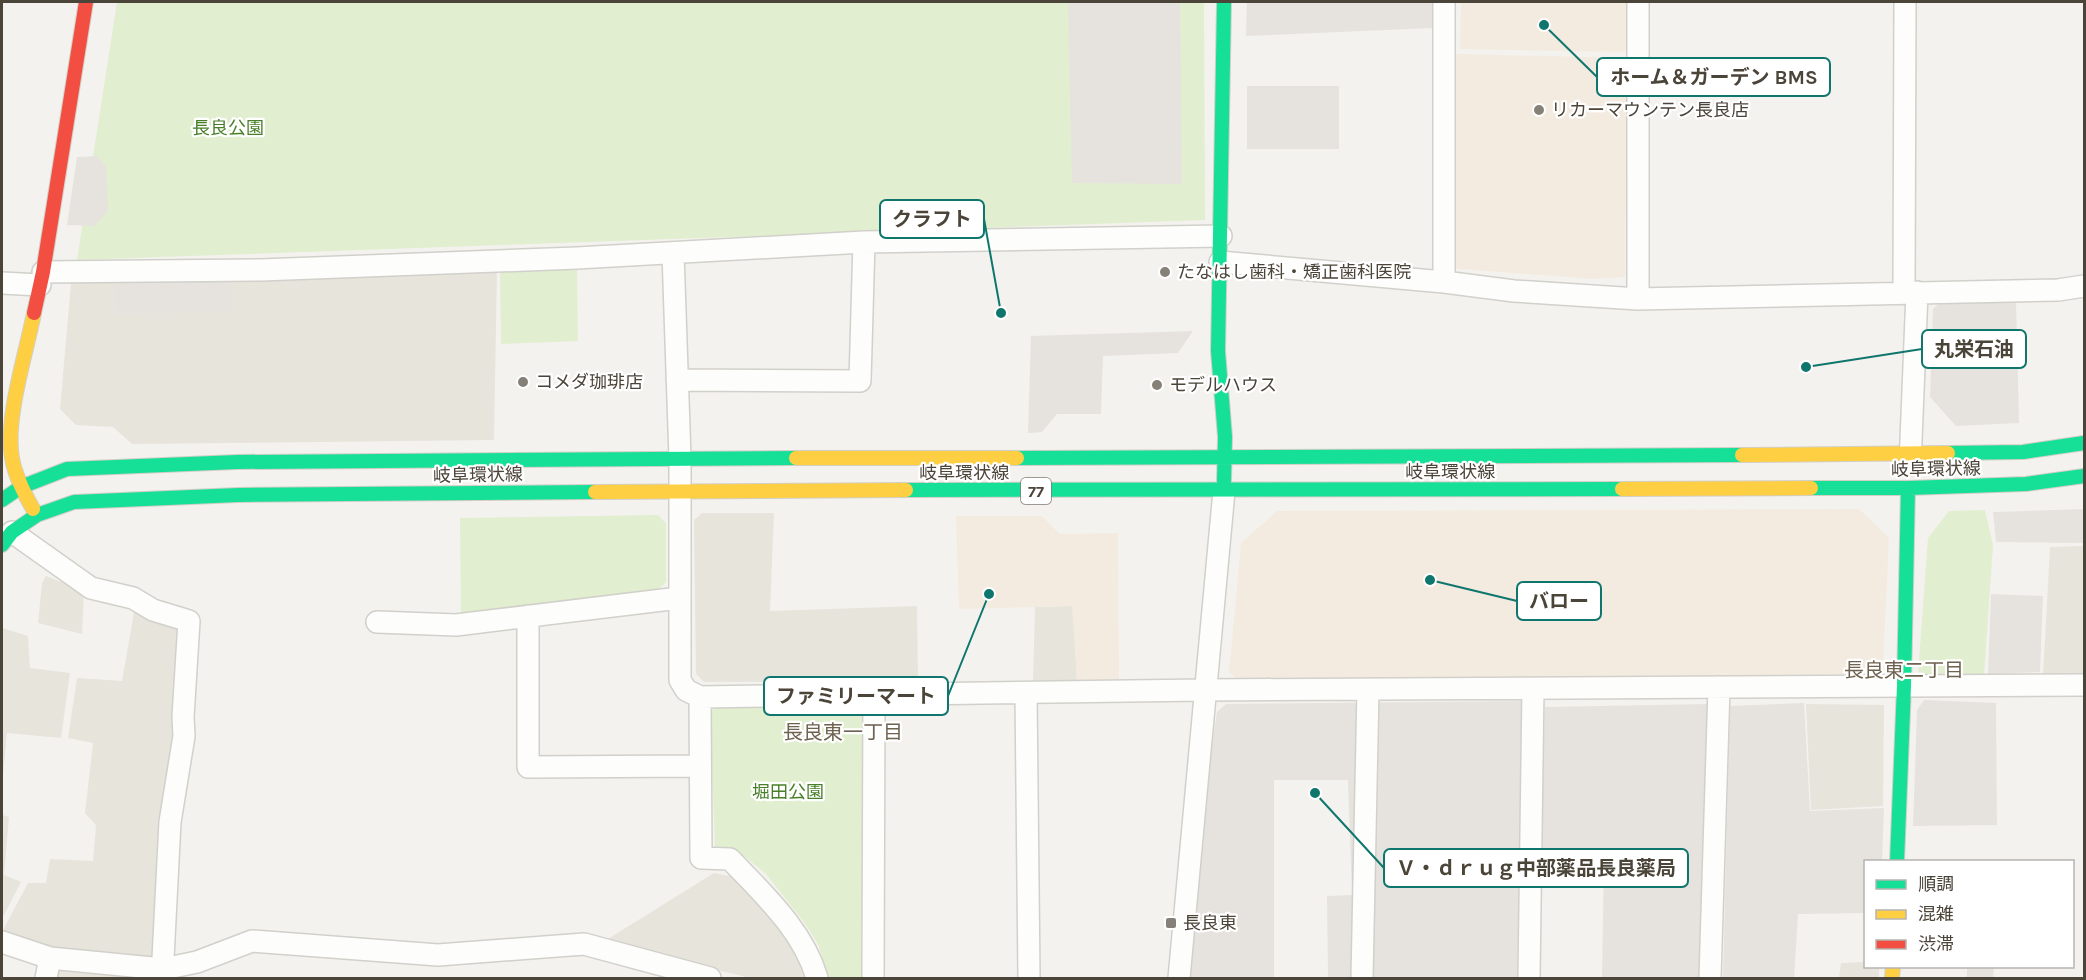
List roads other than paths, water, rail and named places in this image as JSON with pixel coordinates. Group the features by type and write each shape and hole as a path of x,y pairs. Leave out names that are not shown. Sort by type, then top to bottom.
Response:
{"main road":[{"path":"37,515 21,487 12,459 10,428 42,278 86,2"},
{"path":"1224,2 1218,351 1225,436 1224,491"},
{"name":"岐阜環状線","path":"2,500 21,487 67,469 237,462 680,458 1910,454 2023,452 2085,443"},
{"name":"岐阜環状線","path":"7,538 37,515 74,502 215,496 680,490 1224,491 1908,488 2026,484 2085,476"},
{"path":"1897,860 1904,686 1908,488"}],"street":[{"path":"1444,2 1444,282"},
{"path":"1638,2 1638,299"},
{"path":"1905,2 1911,292 1908,488"},
{"path":"2,283 42,278 673,253 864,242 1221,236"},
{"path":"677,380 860,381 864,242"},
{"path":"673,253 680,458 680,680 686,690 700,697 1204,690 2085,685"},
{"path":"1220,262 1444,282 1514,291 1638,299 2058,290 2085,286"},
{"path":"1179,978 1224,491"},
{"path":"7,538 91,588 133,598 153,610 189,621 183,717 184,736 170,822 162,974"},
{"path":"376,622 456,626 679,598"},
{"path":"528,616 528,767 700,766"},
{"path":"1710,978 1719,687"},
{"path":"1529,978 1533,688"},
{"path":"1362,978 1368,689"},
{"path":"1026,693 1029,978"},
{"path":"873,978 874,695"},
{"path":"700,697 701,858 730,859 801,939 812,960 817,978"},
{"path":"2,942 48,968 162,974 252,941 438,955 584,944 710,978"}],"place":[{"name":"ホーム＆ガーデン BMS","path":"1544,25"},
{"name":"リカーマウンテン長良店","path":"1539,110"},
{"name":"たなはし歯科・矯正歯科医院","path":"1165,272"},
{"name":"クラフト","path":"1001,313"},
{"name":"丸栄石油","path":"1806,367"},
{"name":"コメダ珈琲店","path":"523,382"},
{"name":"モデルハウス","path":"1157,385"},
{"name":"バロー","path":"1430,580"},
{"name":"ファミリーマート","path":"989,594"},
{"name":"Ｖ・ｄｒｕｇ中部薬品長良薬局","path":"1315,793"},
{"name":"長良東","path":"1171,923"}],"district":[{"name":"長良東二丁目","path":"1904,670"},
{"name":"長良東一丁目","path":"843,732"}],"park label":[{"name":"長良公園","path":"228,128"},
{"name":"堀田公園","path":"788,792"}]}
